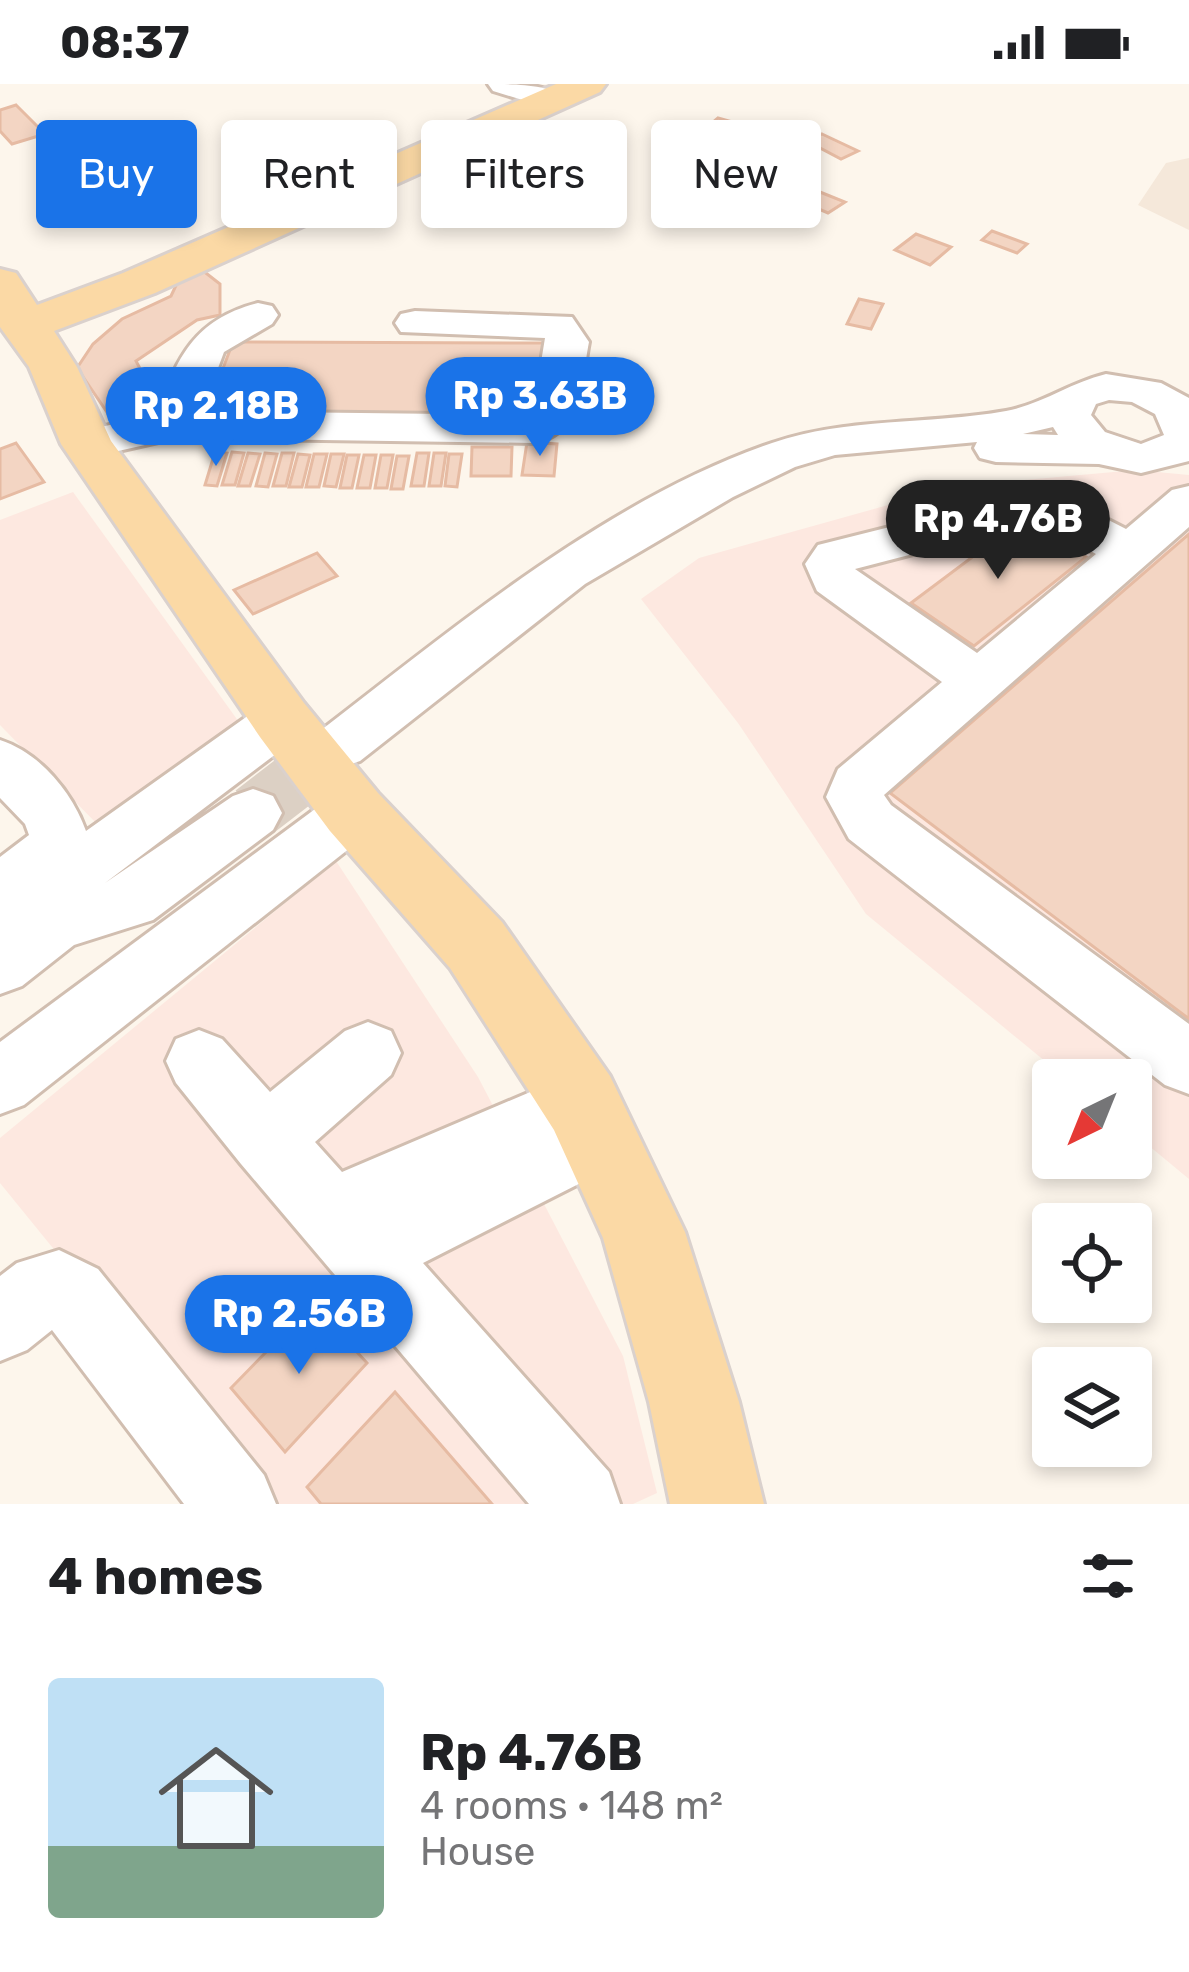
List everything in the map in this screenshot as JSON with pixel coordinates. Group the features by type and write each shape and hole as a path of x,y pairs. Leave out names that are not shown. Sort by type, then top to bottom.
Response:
{"main road":[{"path":"18,321 78,332 139,284 570,92"},
{"path":"18,321 87,443 283,720 347,779 476,946 591,1120 644,1232 694,1402 717,1504"}],"street":[{"path":"505,84 570,92"},
{"path":"176,424 208,339 226,326 258,315"},
{"path":"87,443 176,424 535,429 553,418 568,342 558,326 416,323"},
{"path":"0,1082 347,779 557,575 675,506 805,448 899,431 1000,428 1038,420 1090,390 1123,387 1184,443"},
{"path":"1071,404 1072,426 1104,450"},
{"path":"675,506 810,469 895,454 1022,447 1104,450 1151,458 1184,443"},
{"path":"1184,443 1130,551 858,785 859,810 1189,1063"},
{"path":"978,680 834,579 829,564 835,557 1025,509 1068,519 1130,551"},
{"path":"0,926 283,720"},
{"path":"0,762 50,812 58,836 49,854 0,891"},
{"path":"0,966 55,924 132,901 253,813"},
{"path":"0,1049 95,974 132,901"},
{"path":"265,1140 368,1053"},
{"path":"199,1061 580,1501"},
{"path":"351,1232 591,1120"},
{"path":"0,1322 43,1289 59,1287 72,1295 235,1504"}],"shaded area":[{"path":"1189,158 1189,230 1138,205 1166,163"},
{"path":"1136,470 1189,475 1189,1179 1152,1148 1152,1059 1042,1059 866,914 738,723 641,599 699,558 956,486"},
{"path":"73,492 244,729 103,830 0,725 0,520"},
{"path":"336,861 478,1077 623,1356 657,1493 633,1504 261,1504 0,1183 0,1138"}],"building":[{"path":"16,105 36,125 36,137 12,144 0,131 0,110"},
{"path":"821,134 858,151 841,159 821,148"},
{"path":"821,192 845,202 828,213 821,210"},
{"path":"992,231 1027,244 1017,253 982,240"},
{"path":"916,234 951,247 930,265 895,250"},
{"path":"202,270 220,284 220,315 197,320 136,361 161,408 113,421 77,368 93,344 122,319 171,296 179,279"},
{"path":"859,299 883,304 871,329 847,324"},
{"path":"233,342 546,343 541,424 203,421"},
{"path":"527,442 557,444 554,476 522,475"},
{"path":"16,443 44,482 0,499 0,449"},
{"path":"472,447 512,447 511,476 471,476"},
{"path":"215,452 227,453 217,486 205,485"},
{"path":"232,452 244,453 235,485 222,485"},
{"path":"248,453 260,454 250,486 238,486"},
{"path":"265,453 277,454 268,487 256,486"},
{"path":"282,453 294,453 286,486 273,486"},
{"path":"417,453 429,453 424,486 411,486"},
{"path":"434,453 446,453 441,486 429,486"},
{"path":"298,454 310,455 302,487 289,487"},
{"path":"314,454 327,454 319,487 306,487"},
{"path":"331,454 344,454 336,487 324,486"},
{"path":"449,454 462,454 457,487 445,486"},
{"path":"347,455 359,455 352,488 340,488"},
{"path":"364,455 376,455 370,488 357,488"},
{"path":"381,455 393,455 387,488 375,488"},
{"path":"397,456 409,456 403,489 391,489"},
{"path":"1023,519 1086,557 974,646 911,603"},
{"path":"1189,534 1189,1019 890,793"},
{"path":"317,553 337,576 253,614 234,590"},
{"path":"313,1304 367,1363 285,1452 231,1388"},
{"path":"395,1392 492,1504 321,1504 307,1487"}],"tunnel":[{"path":"253,813 340,746"}]}
